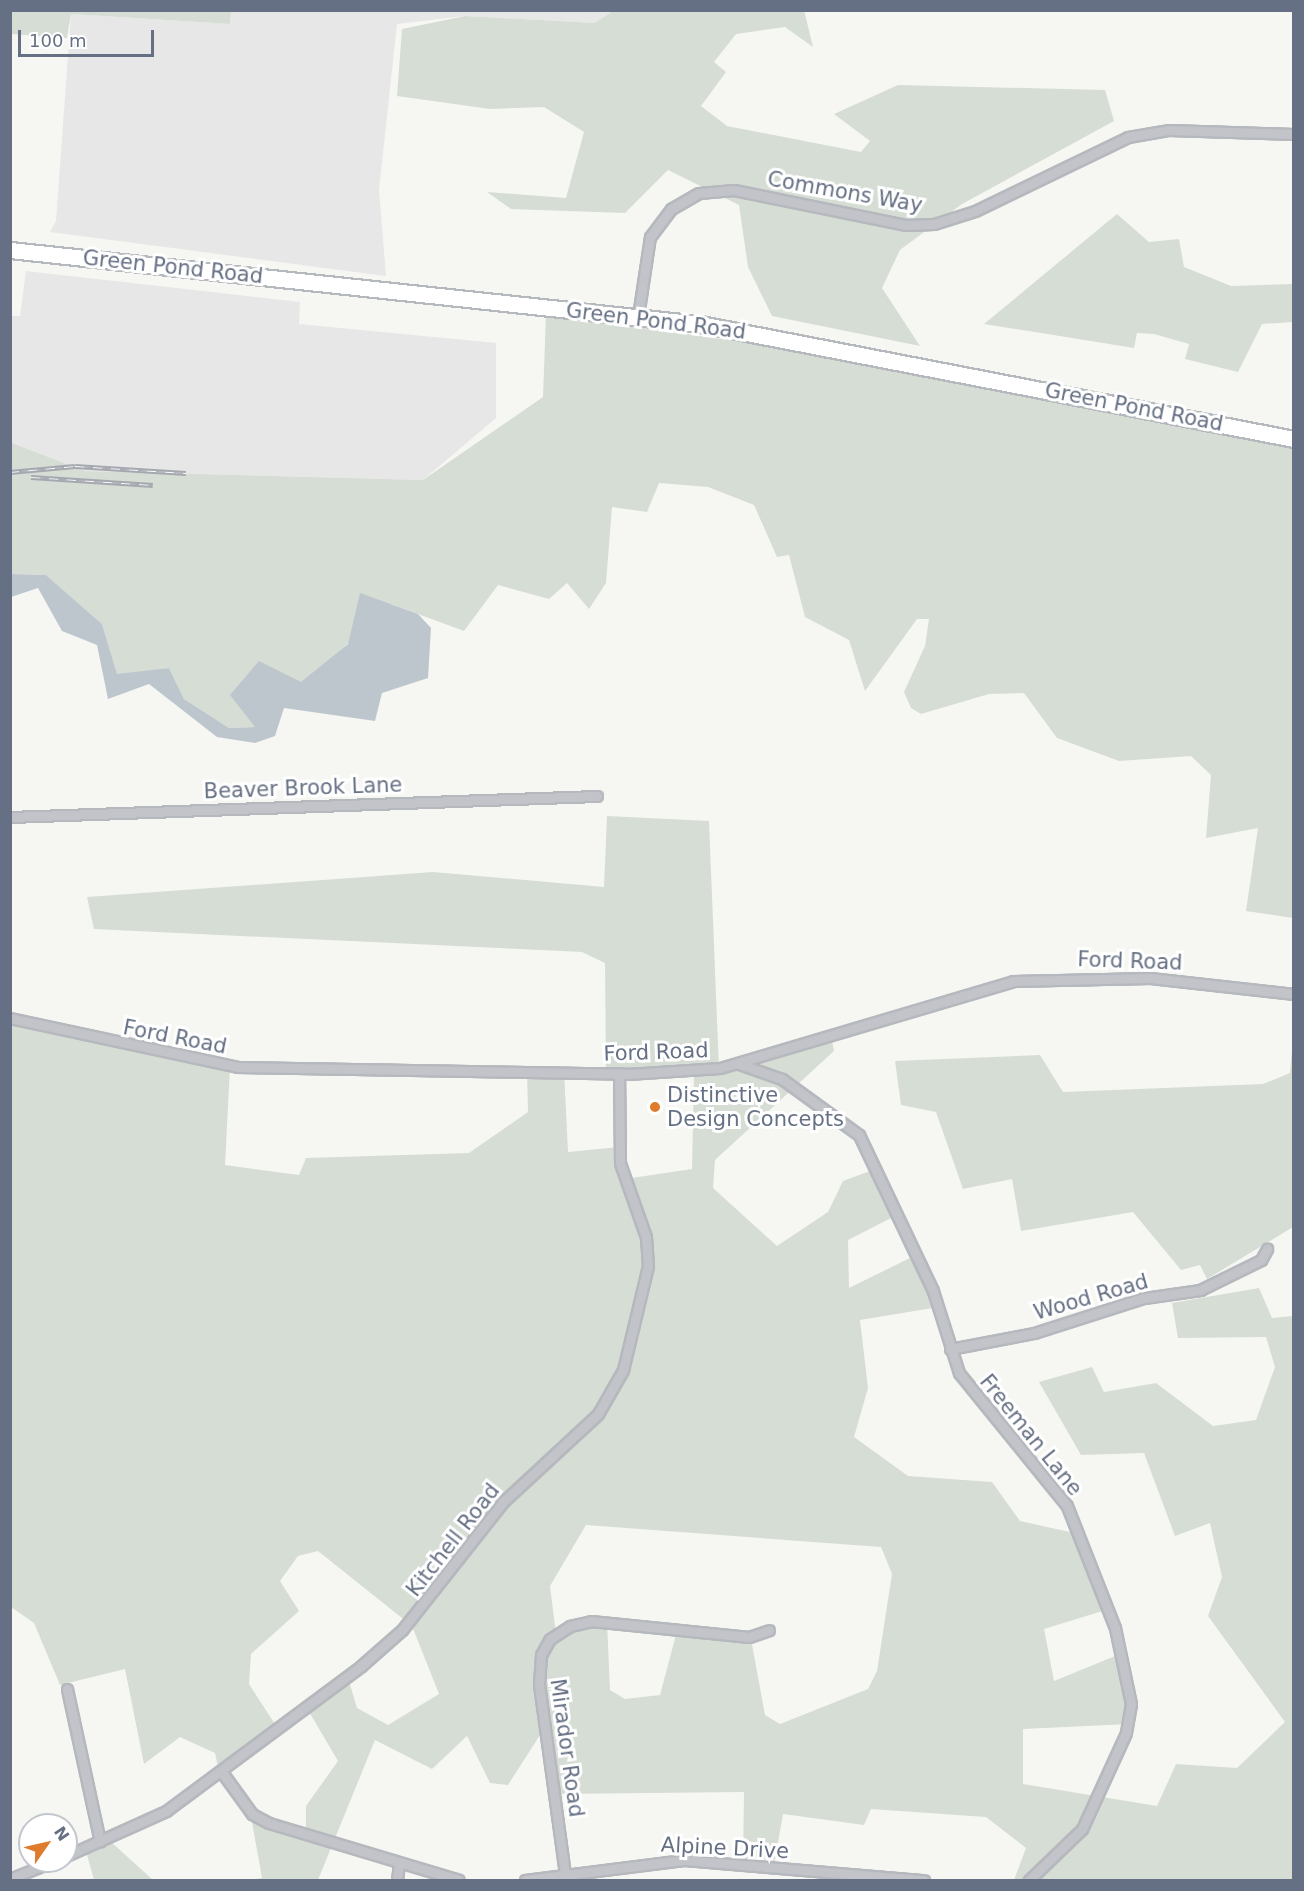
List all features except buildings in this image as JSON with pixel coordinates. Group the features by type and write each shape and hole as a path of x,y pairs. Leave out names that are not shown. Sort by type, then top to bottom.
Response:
{"main road":[{"name":"Green Pond Road","path":"10,250 638,316 762,334 1293,440"}],"street":[{"name":"Commons Way","path":"638,316 651,237 671,209 699,193 734,190 906,225 934,224 975,212 1128,137 1169,130 1293,134"},
{"name":"Beaver Brook Lane","path":"10,817 597,796"},
{"name":"Ford Road","path":"10,1018 238,1067 688,1072 736,1064 1013,981 1150,978 1293,994"},
{"name":"Freeman Lane","path":"736,1064 782,1079 859,1135 905,1243 933,1291 950,1349 968,1390 1067,1506 1115,1628 1131,1704 1126,1733 1099,1801 1082,1829 1029,1881"},
{"name":"Kitchell Road","path":"78,1851 166,1811 402,1630 490,1515 588,1425 615,1386 633,1334 648,1252 620,1163 619,1073"},
{"name":"Wood Road","path":"950,1349 1034,1333 1144,1298 1200,1290 1261,1260 1267,1249"},
{"name":"Mirador Road","path":"565,1874 539,1684 541,1655 550,1639 570,1626 591,1621 749,1637 769,1630"},
{"path":"67,1689 100,1841"},
{"path":"221,1771 252,1814 269,1823 459,1881"},
{"name":"Alpine Drive","path":"525,1881 684,1860 924,1881"},
{"path":"397,1881 399,1864"},
{"path":"10,1879 25,1873"}],"shaded area":[{"path":"231,10 613,11 596,23 465,16 397,24 379,190 386,276 50,232 56,221 71,14 230,24"},
{"path":"804,10 813,47 785,27 736,34 714,62 726,72 701,106 727,126 861,152 870,141 834,114 898,85 1105,90 1114,121 962,204 900,250 882,288 920,346 772,316 748,267 739,205 668,170 625,213 511,209 487,192 566,198 584,132 544,107 490,109 397,96 402,29 465,16 595,23 613,11"},
{"path":"10,11 231,11 230,24 71,14 67,38 11,34"},
{"path":"1117,214 1149,242 1179,239 1184,267 1231,286 1293,284 1293,322 1262,324 1238,372 1185,359 1189,344 1154,334 1137,333 1134,348 984,324"},
{"path":"26,271 300,302 299,324 496,343 496,418 423,480 85,471 11,442 10,316 20,316"},
{"path":"546,314 841,356 1293,444 1293,918 1246,911 1258,828 1206,838 1211,775 1191,756 1119,761 1057,738 1024,693 989,694 921,714 911,708 904,692 925,646 929,619 917,619 865,691 849,640 805,617 789,555 777,557 754,505 708,487 659,483 647,512 612,507 606,583 589,609 567,583 549,599 498,585 464,631 391,604 256,727 229,728 184,699 169,668 117,675 102,624 46,575 11,574 10,442 85,471 423,480 543,397"},
{"path":"11,574 46,575 102,624 117,674 169,668 184,699 229,728 255,727 230,695 259,661 301,682 348,644 360,593 418,614 431,628 428,678 382,693 375,721 284,708 275,736 255,743 217,737 149,684 108,699 97,645 62,631 38,588 11,597"},
{"path":"607,816 709,821 719,1069 831,1035 834,1051 715,1160 713,1188 777,1246 828,1212 843,1181 878,1168 895,1216 848,1240 849,1288 914,1256 939,1307 860,1320 868,1388 854,1437 908,1476 992,1482 1020,1521 1079,1534 1109,1609 1044,1629 1054,1681 1120,1654 1129,1724 1023,1729 1023,1784 1157,1806 1176,1764 1237,1768 1285,1722 1208,1616 1222,1577 1210,1523 1175,1536 1144,1453 1081,1455 1039,1382 1092,1367 1104,1392 1156,1383 1213,1426 1256,1420 1275,1367 1266,1337 1178,1338 1172,1303 1259,1288 1272,1318 1293,1316 1293,1880 1014,1880 1026,1848 986,1817 871,1809 864,1825 783,1814 774,1865 743,1863 744,1792 555,1794 547,1724 508,1785 490,1783 467,1736 432,1769 375,1740 318,1880 249,1880 262,1878 250,1811 306,1833 306,1806 338,1761 308,1710 348,1678 357,1708 388,1725 439,1694 412,1626 318,1551 298,1556 280,1581 299,1611 251,1654 249,1684 280,1732 220,1776 215,1753 180,1737 144,1764 125,1669 60,1685 34,1623 11,1607 11,1023 230,1067 225,1165 299,1175 306,1158 469,1153 528,1112 527,1071 564,1070 568,1152 619,1147 625,1179 692,1169 694,1073 606,1073 605,963 582,952 94,929 87,897 433,872 604,887","holes":["586,1525 881,1547 892,1574 877,1671 868,1689 780,1724 765,1715 751,1639 677,1631 660,1695 625,1699 610,1690 607,1621 556,1634 550,1586"]},
{"path":"1293,1040 1293,1227 1207,1279 1200,1265 1181,1270 1133,1212 1021,1231 1012,1179 963,1189 936,1112 901,1105 895,1061 1040,1055 1063,1092 1263,1084 1290,1073"},
{"path":"110,1841 153,1880 94,1880 86,1851"}],"railway":[{"path":"10,472 75,466 186,473"},
{"path":"31,477 153,485"}],"place":[{"name":"Distinctive Design Concepts","path":"655,1107"}]}
